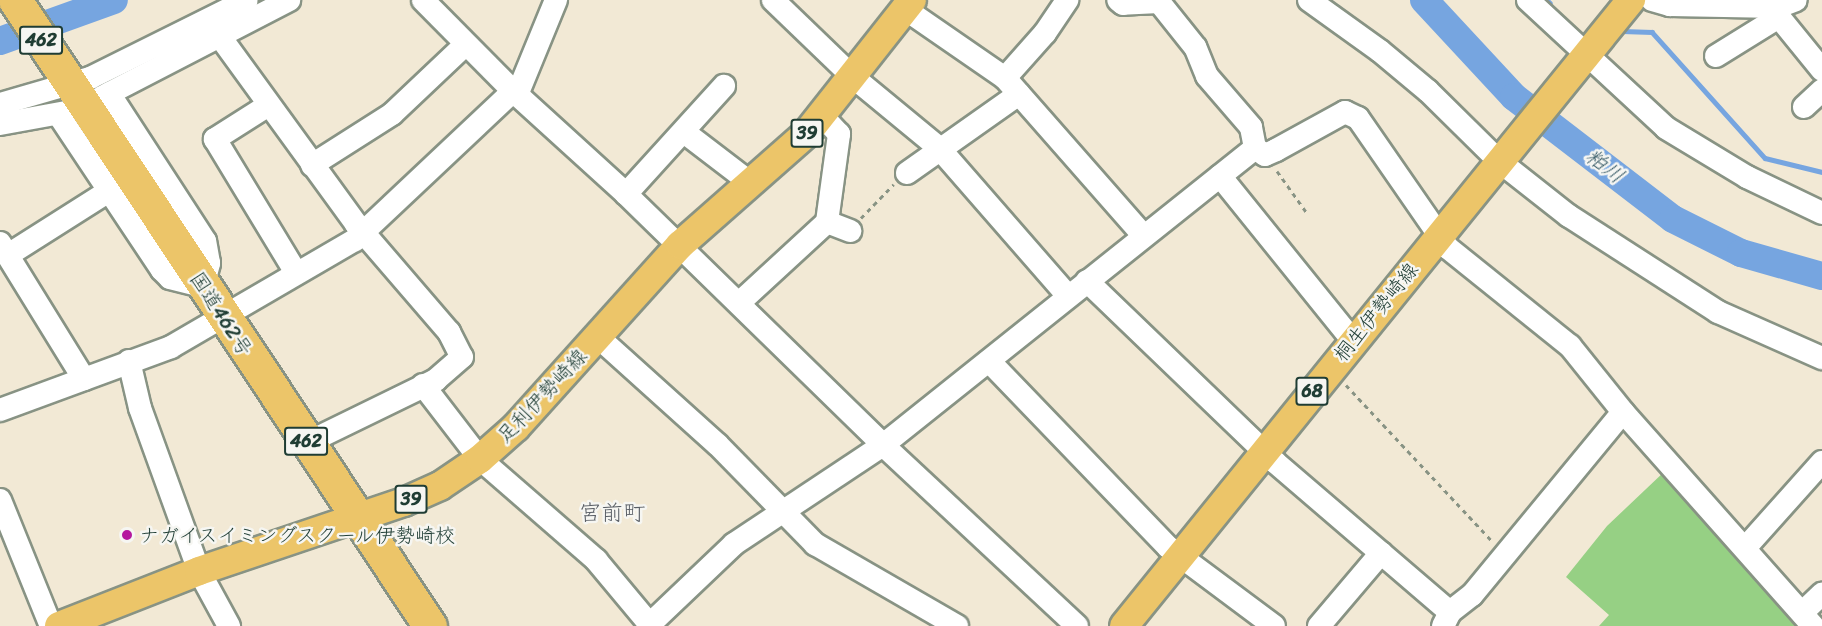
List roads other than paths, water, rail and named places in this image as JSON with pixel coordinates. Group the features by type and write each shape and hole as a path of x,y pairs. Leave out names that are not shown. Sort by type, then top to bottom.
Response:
{"highway":[{"name":"国道462号","path":"15,0 65,97 203,286 356,519 430,626"}],"main road":[{"name":"桐生伊勢崎線","path":"1124,626 1631,0"},
{"name":"足利伊勢崎線","path":"59,626 199,571 356,519 440,486 480,459 516,426 680,245 752,184 822,116 908,4"}],"street":[{"path":"0,124 65,97 247,0"},
{"path":"65,97 109,191 162,270 170,278 203,286 209,252 191,220 105,95 181,54 221,38 289,0"},
{"path":"423,0 515,93 680,245 883,445 1077,626"},
{"path":"0,409 171,347 221,315 364,234 515,93 556,0"},
{"path":"773,0 853,76 939,148 1068,296"},
{"path":"907,173 1012,86 1067,0"},
{"path":"1118,0 1123,4 1159,2 1195,47 1207,76 1251,127 1256,152"},
{"path":"1309,0 1412,78 1501,159 1569,216 1667,281 1719,312 1822,358"},
{"path":"1528,0 1639,105 1683,140 1821,212"},
{"path":"1652,0 1670,5 1785,8"},
{"path":"908,4 1012,86 1144,236"},
{"path":"1716,56 1785,8"},
{"path":"1785,8 1822,70"},
{"path":"221,38 267,106 364,234 435,314 460,349 459,363 423,385 307,443"},
{"path":"312,165 392,114 465,45"},
{"path":"626,194 724,86"},
{"path":"1804,107 1822,90"},
{"path":"0,104 65,97"},
{"path":"267,106 215,139 296,273"},
{"path":"423,385 480,459 596,561 649,626 734,544 883,445 1220,176 1256,152 1345,112 1352,113 1448,248 1570,346 1623,412 1746,547 1808,620 1822,594"},
{"path":"739,303 827,222 836,178 839,134 822,116"},
{"path":"684,132 752,184"},
{"path":"1220,176 1353,341"},
{"path":"84,379 4,249 109,191"},
{"path":"827,222 850,231"},
{"path":"1087,281 1265,451 1381,553 1447,619 1472,595 1623,412"},
{"path":"598,337 718,445 802,533 837,558 957,626"},
{"path":"129,361 140,408 199,571 229,626"},
{"path":"989,361 1180,558 1274,626"},
{"path":"1746,547 1822,462"},
{"path":"2,502 51,626"},
{"path":"1319,626 1381,553"}],"waterway":[{"name":"粕川","path":"0,41 114,0"},
{"name":"粕川","path":"1424,0 1514,97 1673,219 1741,253 1822,276"},
{"path":"1547,0 1550,3"},
{"path":"1622,31 1652,32 1765,158 1822,172"}],"place":[{"name":"ナガイスイミングスクール伊勢崎校","path":"127,535"}],"district":[{"name":"宮前町","path":"612,513"}]}
